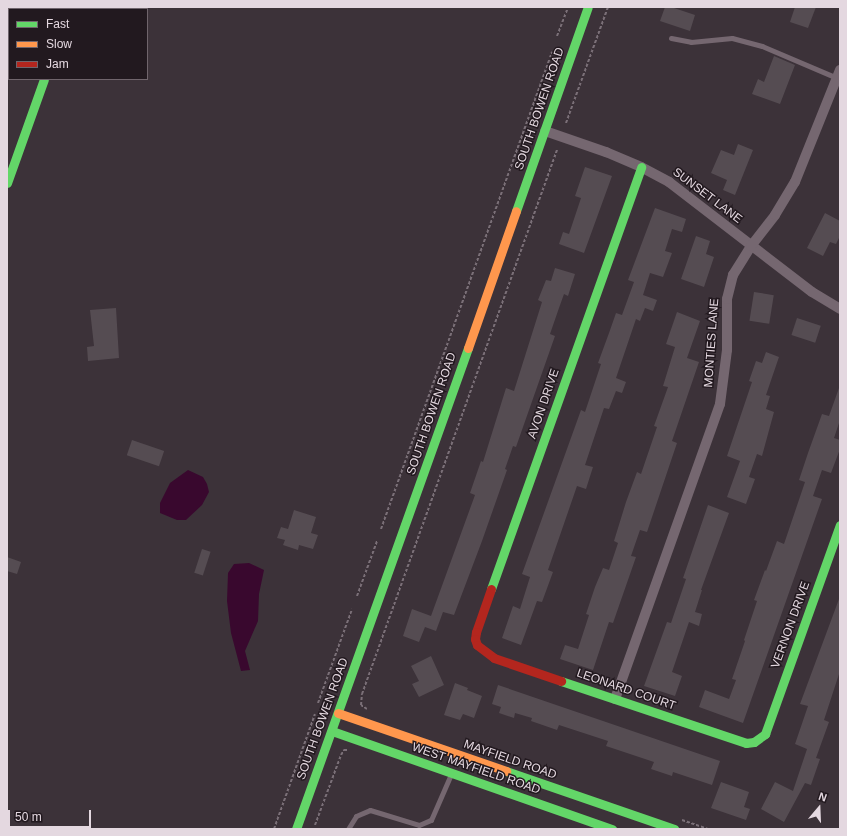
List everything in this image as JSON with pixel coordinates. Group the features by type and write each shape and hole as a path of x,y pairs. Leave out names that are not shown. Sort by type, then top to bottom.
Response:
{"main road":[{"name":"SOUTH BOWEN ROAD","path":"296,829 400,541 588,7"},
{"path":"7,184 44,80"},
{"name":"AVON DRIVE","path":"480,649 475,639 476,632 641,167"},
{"name":"VERNON DRIVE","path":"765,734 840,525"},
{"name":"LEONARD COURT","path":"480,649 494,658 746,743 754,742 765,734"},
{"name":"MAYFIELD ROAD","path":"338,713 674,829"},
{"name":"WEST MAYFIELD ROAD","path":"332,731 612,829"}],"street":[{"name":"MONTIES LANE","path":"615,699 720,404 727,350 727,299 734,276 751,246 775,215 795,182 838,74"},
{"name":"SUNSET LANE","path":"545,131 606,152 641,167 669,182 812,292 840,309"}],"lane":[{"path":"671,38 691,42 732,38 762,46 838,74"},
{"path":"348,829 356,816 370,810 419,825 431,820 452,773"}],"path":[{"path":"557,36 568,7"},
{"path":"566,123 608,7"},
{"path":"381,529 552,52"},
{"path":"361,705 362,694 557,150"},
{"path":"357,596 377,541"},
{"path":"318,703 352,609"},
{"path":"274,829 315,714"},
{"path":"315,825 344,750"}],"shaded area":[{"path":"188,470 203,477 207,484 209,492 202,505 186,520 177,520 160,513 160,503 170,483"},
{"path":"249,563 264,570 259,594 258,621 245,651 250,670 241,671 231,633 227,601 228,573 234,564"}],"building":[{"path":"665,7 671,7 695,15 690,31 660,21"},
{"path":"795,7 816,7 808,28 790,22"},
{"path":"774,56 795,65 780,104 752,94 758,79 764,82"},
{"path":"738,144 753,150 735,195 723,190 727,180 711,173 721,150 734,155"},
{"path":"585,167 612,176 584,253 559,244 563,232 569,234 581,198 575,196"},
{"path":"655,208 686,219 682,232 672,229 665,251 672,253 663,277 650,273 643,295 657,300 653,311 645,308 640,321 636,319 616,378 626,382 622,393 616,391 609,409 604,408 585,465 593,467 586,489 577,486 548,570 553,572 542,602 537,601 521,645 502,638 513,606 520,609 530,577 522,574 581,410 585,412 601,364 598,363 616,313 622,315 634,282 628,280"},
{"path":"825,213 840,221 840,236 836,244 830,242 823,256 807,248"},
{"path":"696,236 710,241 706,254 714,257 704,287 681,279"},
{"path":"555,268 575,274 568,296 564,294 559,308 550,334 555,336 516,447 513,446 505,469 507,470 454,615 443,612 436,631 425,627 419,642 403,636 412,609 431,616 475,495 470,493 481,461 483,462 506,388 514,391 542,302 538,300 546,280 551,281"},
{"path":"754,292 774,295 769,324 749,321"},
{"path":"116,308 119,358 88,361 87,347 94,346 90,310"},
{"path":"677,312 700,321 687,358 699,362 672,441 677,443 647,532 640,530 631,556 636,557 613,623 609,622 593,670 560,659 565,645 578,649 589,615 586,614 595,587 603,568 609,570 618,543 614,541 626,502 637,472 641,474 657,427 654,426 668,387 663,386 675,347 666,344"},
{"path":"797,318 821,326 815,343 791,335"},
{"path":"766,352 779,357 766,395 770,396 766,409 774,412 762,456 757,454 749,477 755,479 746,504 727,497 740,461 727,456 752,382 749,381 756,361 762,363"},
{"path":"839,388 840,420 834,438 840,440 840,449 831,473 822,470 813,496 822,499 743,723 699,707 705,690 729,699 736,680 732,679 757,601 754,600 777,541 784,544 805,482 799,480 808,453 822,414 829,416"},
{"path":"132,440 164,451 159,466 127,455"},
{"path":"708,505 729,513 701,590 695,612 702,614 699,626 689,622 672,672 682,676 675,696 644,686 667,622 671,623 686,579 683,578"},
{"path":"294,510 316,517 311,533 318,535 313,549 299,545 298,550 283,545 285,540 277,538 281,527 288,529"},
{"path":"202,549 211,552 203,576 194,573"},
{"path":"7,557 21,562 17,574 7,571"},
{"path":"839,599 840,671 824,720 829,722 816,758 820,759 811,785 805,783 784,822 761,809 775,782 793,791 807,749 795,744 808,706 800,704"},
{"path":"431,656 444,685 419,697 412,684 419,681 411,666"},
{"path":"455,683 482,696 474,718 463,714 460,720 444,715"},
{"path":"498,685 720,761 712,785 673,772 672,776 651,769 654,762 606,746 608,741 559,725 557,730 531,721 532,718 515,713 514,718 499,713 501,707 492,704"},
{"path":"721,782 749,792 744,807 750,809 746,820 711,808"}],"traffic: fast":[{"path":"516,211 588,7"},
{"path":"7,183 44,80"},
{"path":"491,589 641,167"},
{"path":"296,829 468,348"},
{"path":"561,681 746,743 754,742 765,734 840,525"},
{"path":"332,731 612,829"},
{"path":"506,771 674,829"}],"traffic: slow":[{"path":"468,348 516,211"},
{"path":"338,713 506,771"}],"traffic: jam":[{"path":"491,589 476,632 475,639 477,645 494,658 561,681"}]}
